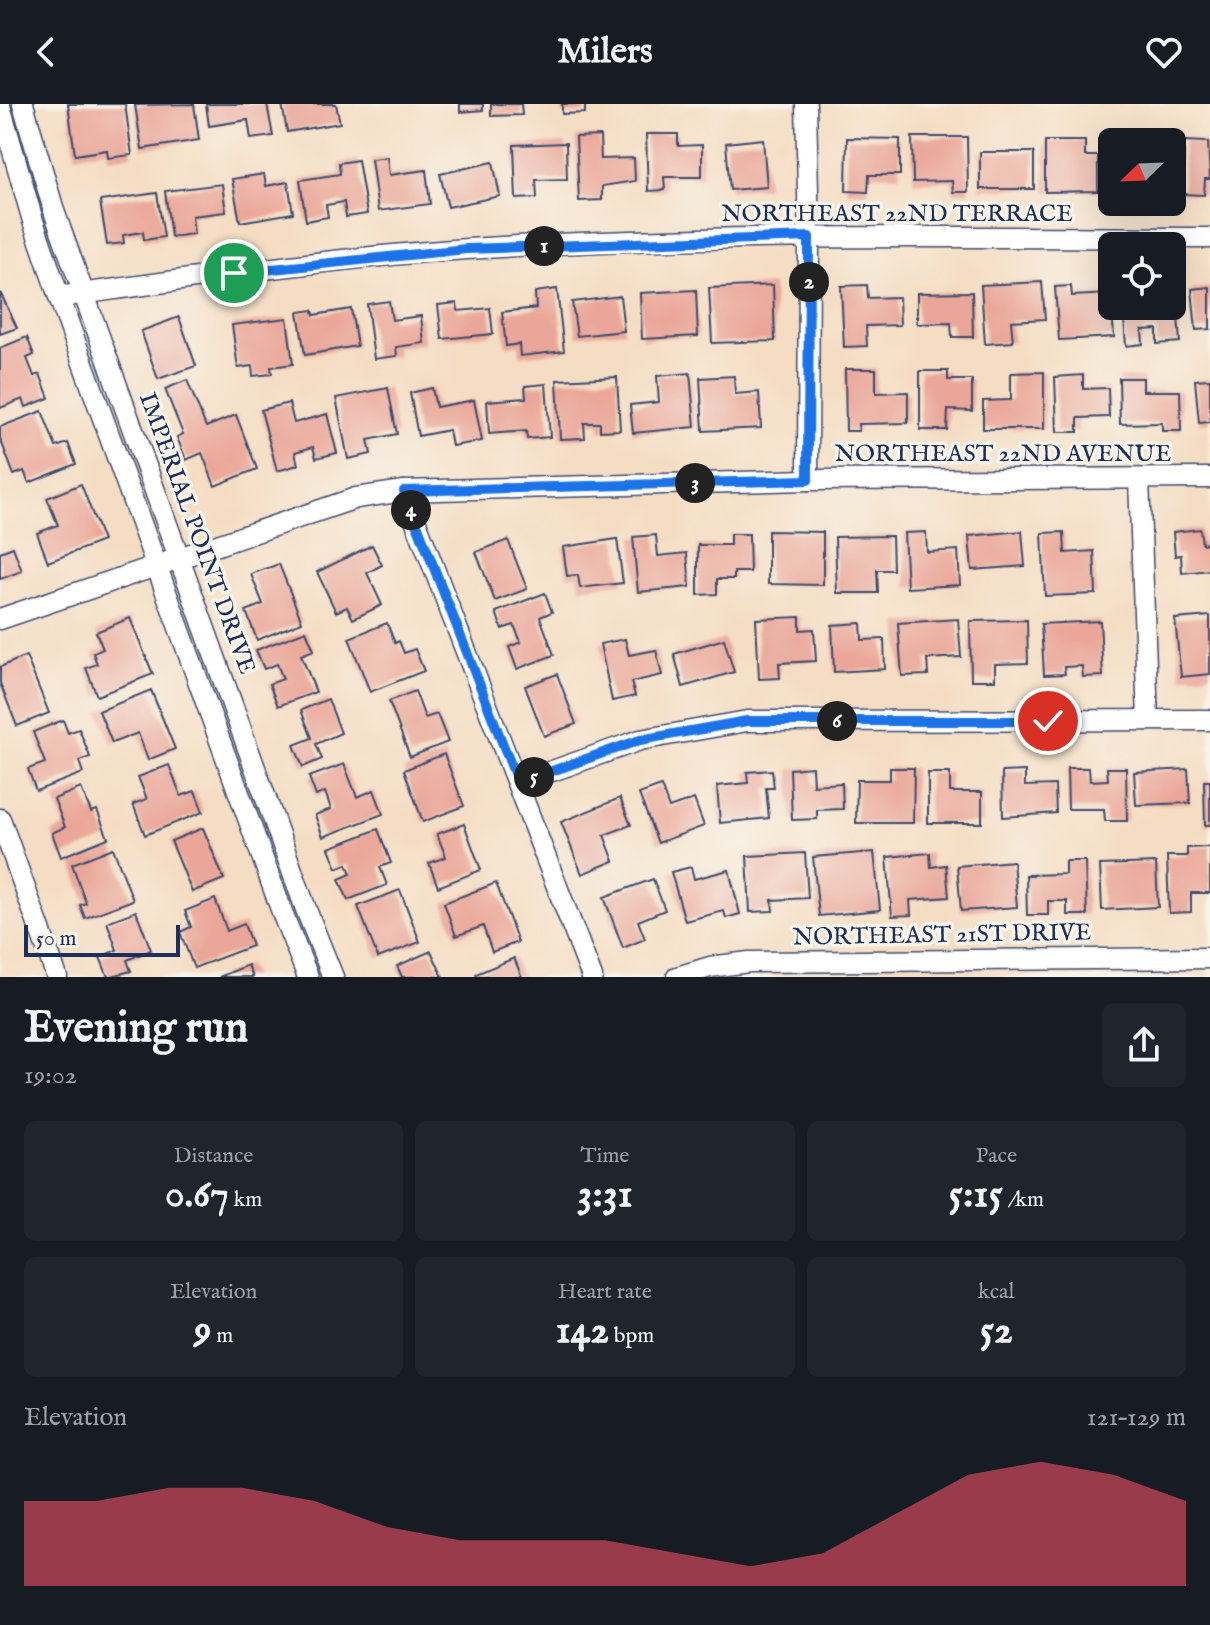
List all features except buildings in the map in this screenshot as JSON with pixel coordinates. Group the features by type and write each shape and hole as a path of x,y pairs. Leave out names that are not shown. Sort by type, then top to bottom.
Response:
{"street":[{"name":"IMPERIAL POINT DRIVE","path":"23,104 55,214 331,973"},
{"path":"806,104 808,480"},
{"name":"IMPERIAL POINT DRIVE","path":"0,106 33,221 59,297 308,977"},
{"name":"NORTHEAST 22ND TERRACE","path":"59,297 234,273 466,249 809,237 1210,238"},
{"name":"NORTHEAST 22ND AVENUE","path":"0,619 356,498 404,491 808,480 1210,478"},
{"path":"1139,479 1148,720"},
{"path":"404,491 592,977"},
{"path":"518,783 640,740 747,721 1210,720"},
{"path":"0,819 57,977"},
{"name":"NORTHEAST 21ST DRIVE","path":"677,977 710,967 749,962 1210,958"},
{"path":"308,977 331,973"}],"route":[{"path":"234,273 466,249 809,237 808,480 404,491 518,783 640,740 747,721 1048,721"}]}
